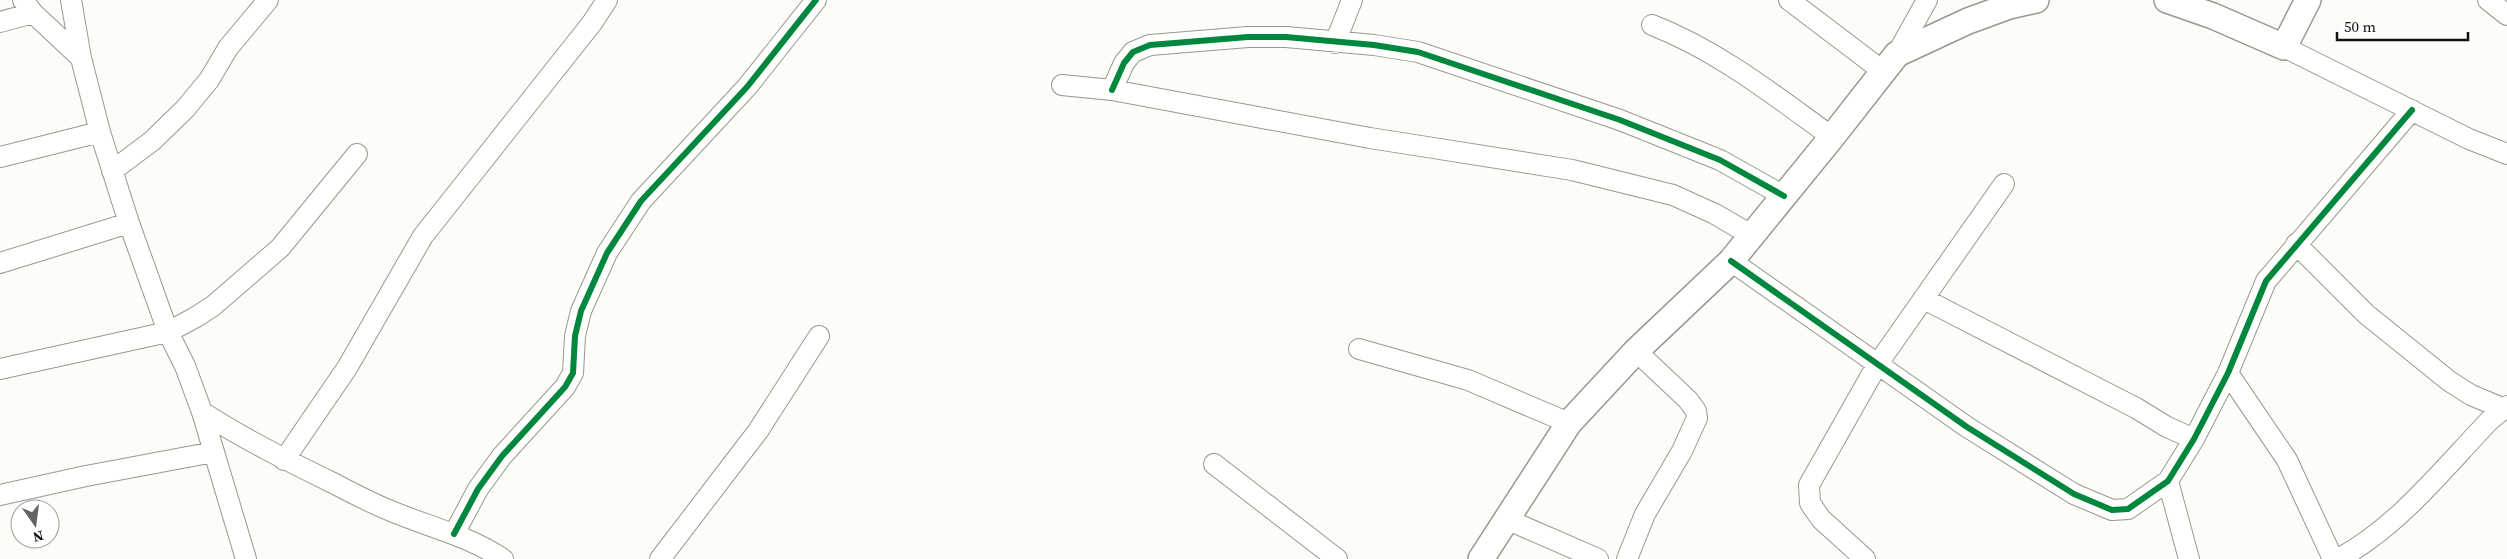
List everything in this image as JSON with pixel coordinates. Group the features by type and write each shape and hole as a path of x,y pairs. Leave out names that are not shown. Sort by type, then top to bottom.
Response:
{"street":[{"path":"112,171 152,141 185,109 209,80 228,48 268,0"},
{"path":"284,460 346,368 424,236 592,23 607,0"},
{"path":"454,534 478,489 502,456 566,387 572,373 575,336 581,310 607,253 641,200 747,87 816,0"},
{"path":"1336,43 1352,0"},
{"path":"1789,0 1890,63"},
{"path":"1481,559 1569,423 1636,351 1731,261 1890,63 1927,0"},
{"path":"1890,63 1968,22 2009,6 2036,0"},
{"path":"2167,0 2213,16 2284,47 2469,139 2507,154"},
{"path":"2284,47 2308,0"},
{"path":"2488,0 2507,15"},
{"path":"72,1 81,58 112,171 168,332 185,366 202,412 246,559"},
{"path":"0,22 28,6 81,58"},
{"path":"1652,25 1687,39 1747,75 1832,137"},
{"path":"1112,90 1124,63 1133,52 1150,45 1257,37 1286,37 1374,45 1418,52 1620,120 1720,160 1784,196"},
{"path":"1062,85 1112,90 1370,138 1572,170 1673,195 1715,214 1751,234"},
{"path":"1731,261 1877,365 1967,426 2074,494 2112,510 2128,509 2168,481 2194,439 2228,372 2266,281 2412,110"},
{"path":"0,157 100,132"},
{"path":"0,369 168,332 213,306 280,248 357,154"},
{"path":"1865,559 1821,519 1810,503 1809,485 1877,365 2004,184"},
{"path":"0,263 129,223"},
{"path":"2296,244 2366,314 2448,381 2471,395 2506,408 2392,522 2364,545 2338,559"},
{"path":"1924,299 2136,408 2167,427 2194,439"},
{"path":"660,559 758,431 820,336"},
{"path":"1359,349 1468,380 1569,423"},
{"path":"1627,559 1645,514 1682,451 1697,418 1696,411 1688,400 1636,351"},
{"path":"2228,372 2287,460 2332,559"},
{"path":"202,412 240,436 284,460 390,511 454,534 491,556"},
{"path":"0,496 86,476 214,452"},
{"path":"1214,464 1337,559"},
{"path":"2168,481 2189,559"},
{"path":"1506,519 1598,559"}],"cycle path":[{"path":"454,534 478,489 502,456 565,387 573,373 575,336 581,311 607,253 641,201 747,87 816,0"},
{"path":"1112,90 1124,63 1133,52 1150,45 1248,37 1286,37 1374,45 1418,52 1620,120 1720,160 1784,196"},
{"path":"1731,261 1967,427 2074,494 2112,510 2128,509 2168,481 2194,439 2228,373 2266,281 2412,110"}]}
